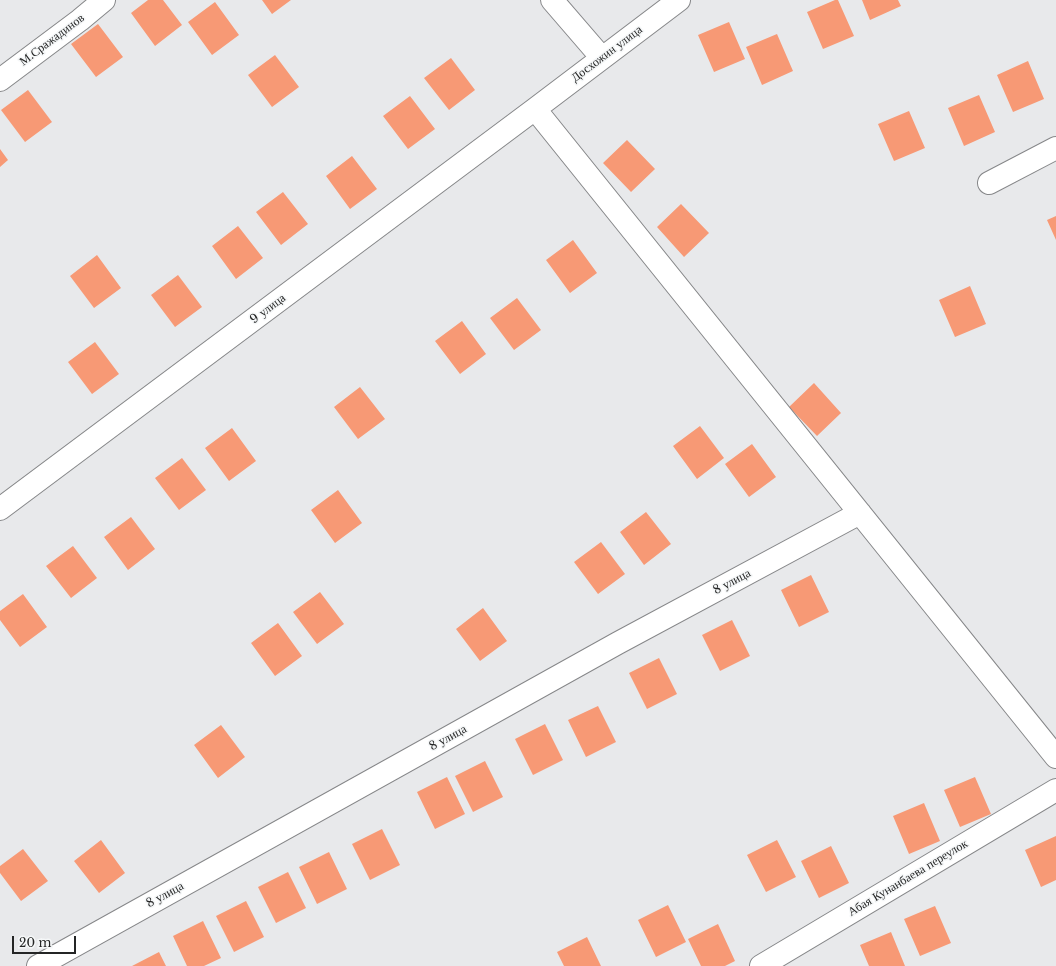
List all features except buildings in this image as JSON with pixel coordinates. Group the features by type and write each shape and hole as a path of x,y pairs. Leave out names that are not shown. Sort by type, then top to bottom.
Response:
{"street":[{"name":"М.Сражадинов","path":"0,80 80,20 104,0"},
{"path":"552,0 602,58"},
{"name":"Досхожин улица","path":"535,109 679,0"},
{"path":"535,109 1056,757"},
{"name":"9 улица","path":"0,509 535,109"},
{"path":"989,183 1056,148"},
{"name":"8 улица","path":"38,966 618,644 860,513"},
{"name":"Абая Кунанбаева переулок","path":"761,966 1056,790"}]}
